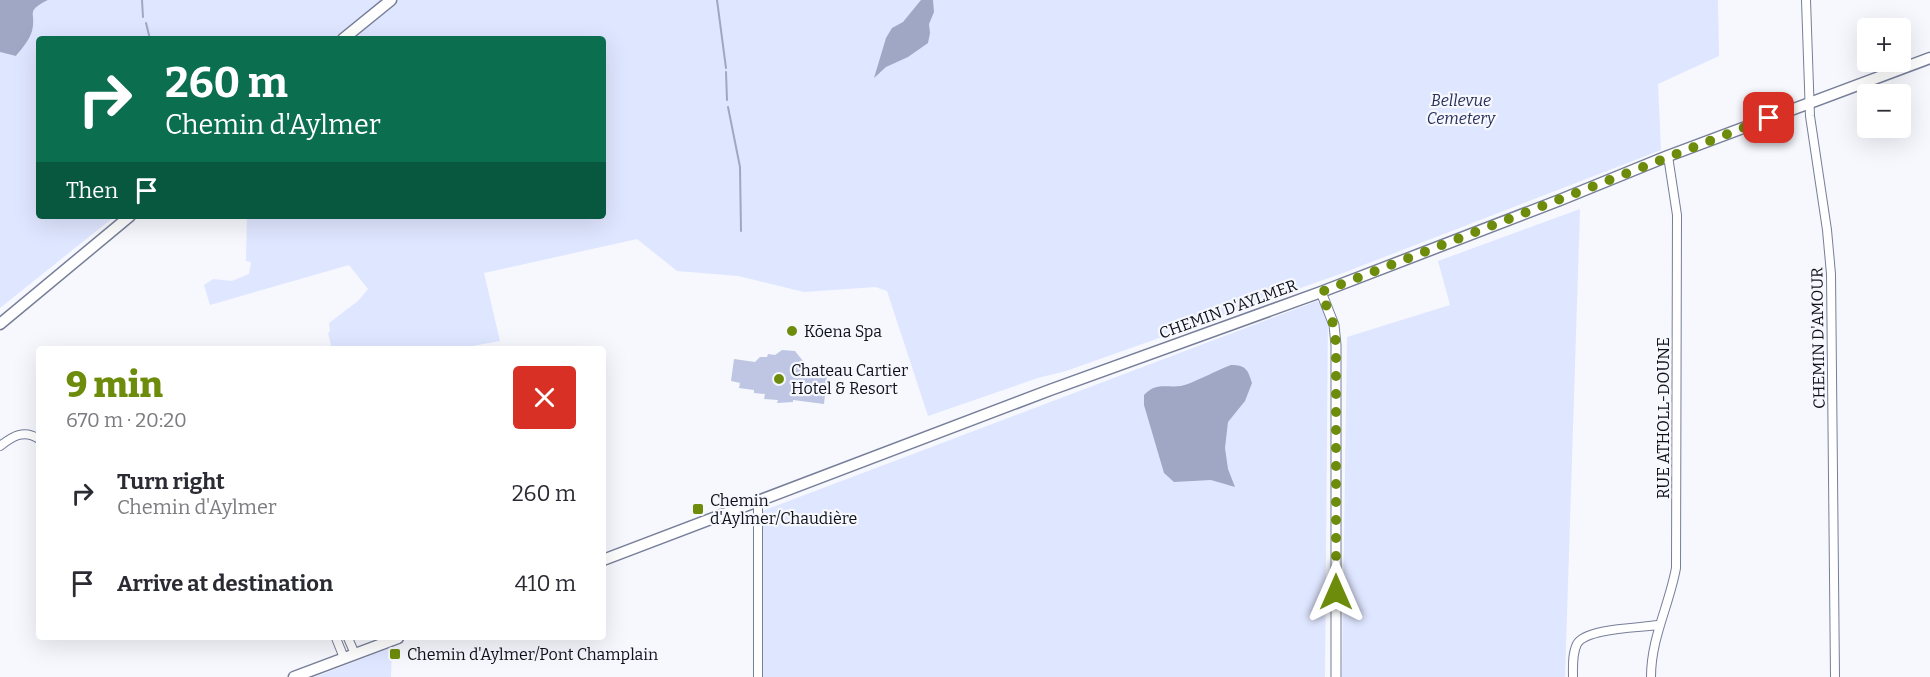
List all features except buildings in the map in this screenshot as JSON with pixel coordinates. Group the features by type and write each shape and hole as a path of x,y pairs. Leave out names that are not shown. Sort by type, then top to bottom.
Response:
{"main road":[{"path":"347,36 390,0"},
{"name":"CHEMIN D'AYLMER","path":"606,559 1055,388 1321,292 1668,156 1930,58"},
{"path":"0,324 126,219"},
{"path":"294,677 393,640"}],"street":[{"name":"CHEMIN D'AMOUR","path":"1806,0 1809,103 1831,274 1835,677"},
{"name":"RUE ATHOLL-DOUNE","path":"1651,677 1653,645 1658,624 1672,589 1676,568 1677,215 1668,156"},
{"path":"1321,292 1334,326 1336,345 1336,677"},
{"path":"0,446 18,434 36,438"},
{"path":"758,501 758,677"},
{"path":"1573,677 1574,656 1577,645 1583,637 1598,632 1658,624"},
{"path":"337,640 349,656"},
{"path":"348,640 349,656"}],"green space":[{"name":"Bellevue Cemetery","path":"48,0 1718,0 1719,56 1658,84 1661,150 1343,273 1066,371 1038,378 928,416 887,291 875,287 804,292 738,276 677,271 637,239 484,273 500,341 472,346 331,346 328,333 329,323 358,301 368,289 349,265 210,305 204,285 213,279 232,281 249,274 251,262 246,261 247,219 606,219 606,36 36,36 36,219 111,219 0,308 0,52 17,56 31,30 33,10"},
{"path":"1580,209 1565,677 1342,677 1347,337 1450,305 1438,261"},
{"path":"1317,301 1328,312 1325,677 756,677 757,513"},
{"path":"392,647 391,677 315,677"}],"shaded area":[{"path":"0,0 48,0 34,10 31,35 16,56 0,52"},
{"path":"921,0 933,0 934,12 929,24 928,43 908,57 886,67 874,78 886,38 892,28 903,22"},
{"path":"1231,365 1246,369 1252,383 1245,401 1228,422 1225,448 1228,469 1235,487 1211,480 1174,482 1164,473 1144,405 1144,395 1153,388 1181,386"}],"waterway":[{"path":"142,0 143,17"},
{"path":"717,0 726,68"},
{"path":"146,23 149,36"},
{"path":"726,72 727,100"},
{"path":"728,107 740,167 741,231"}],"place":[{"name":"Kōena Spa","path":"792,331"},
{"name":"Chateau Cartier Hotel & Resort","path":"779,379"},
{"name":"Chemin d'Aylmer/Chaudière","path":"698,509"},
{"name":"Chemin d'Aylmer/Pont Champlain","path":"395,654"}],"route":[{"path":"1336,592 1336,345 1332,317 1321,292 1769,118"}]}
